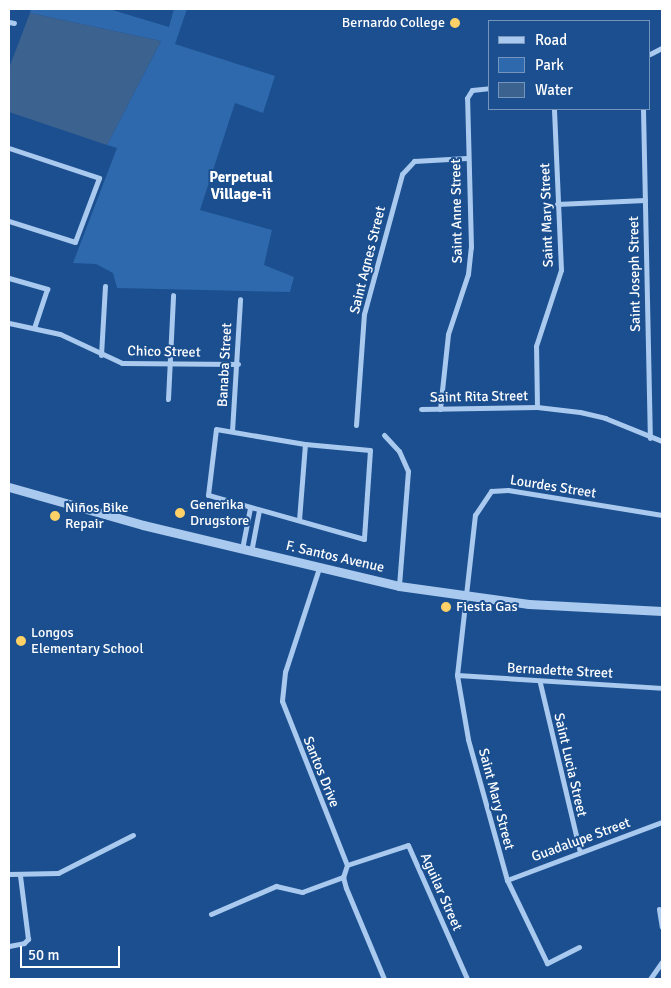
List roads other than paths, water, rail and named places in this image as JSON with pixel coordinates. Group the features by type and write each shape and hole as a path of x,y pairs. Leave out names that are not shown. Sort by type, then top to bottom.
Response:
{"street":[{"name":"Saint Anne Street","path":"440,409 448,334 468,274 471,247 467,158 467,98 472,90 488,88"},
{"name":"Saint Mary Street","path":"536,407 536,346 561,270 554,110"},
{"name":"Saint Joseph Street","path":"643,110 650,438"},
{"path":"9,148 99,178 74,242 9,221"},
{"name":"Saint Agnes Street","path":"356,425 364,314 402,174 414,161 467,158"},
{"path":"557,204 645,200"},
{"path":"9,278 47,289 34,328"},
{"path":"102,355 105,286"},
{"path":"168,399 168,363 173,295"},
{"name":"Banaba Street","path":"232,431 238,364 240,299"},
{"name":"Chico Street","path":"9,323 60,334 122,363 238,364"},
{"name":"Saint Rita Street","path":"421,409 536,407 605,418 650,438 662,441"},
{"path":"216,429 305,444 370,450 364,538 208,495 216,429"},
{"path":"384,435 399,451 408,471 399,586"},
{"path":"299,520 305,444"},
{"name":"F. Santos Avenue","path":"9,487 247,551 399,586 529,604 662,611"},
{"name":"Lourdes Street","path":"466,596 475,515 491,491 508,490 662,516"},
{"path":"247,551 250,508"},
{"path":"247,551 259,510"},
{"name":"Santos Drive","path":"319,568 285,672 282,701 347,865"},
{"name":"Saint Mary Street","path":"466,596 457,676 468,739 507,880 547,963 579,947"},
{"name":"Bernadette Street","path":"457,676 662,688"},
{"name":"Saint Lucia Street","path":"540,682 580,852"},
{"name":"Guadalupe Street","path":"507,880 662,822"},
{"path":"9,874 20,876 58,873 133,835"},
{"name":"Aguilar Street","path":"347,865 408,845 467,979"},
{"path":"347,865 343,877 384,979"},
{"path":"9,946 26,942 20,876"},
{"path":"211,914 276,886 302,892 343,877"},
{"path":"659,909 662,927"},
{"path":"650,979 662,962"}],"water":[{"path":"30,13 161,41 107,145 9,112 9,68"}],"place":[{"name":"Bernardo College","path":"455,23"},
{"name":"Generika Drugstore","path":"180,513"},
{"name":"Niños Bike Repair","path":"55,516"},
{"name":"Fiesta Gas","path":"446,607"},
{"name":"Longos Elementary School","path":"21,641"}],"district":[{"name":"Perpetual Village-ii","path":"241,186"}]}
